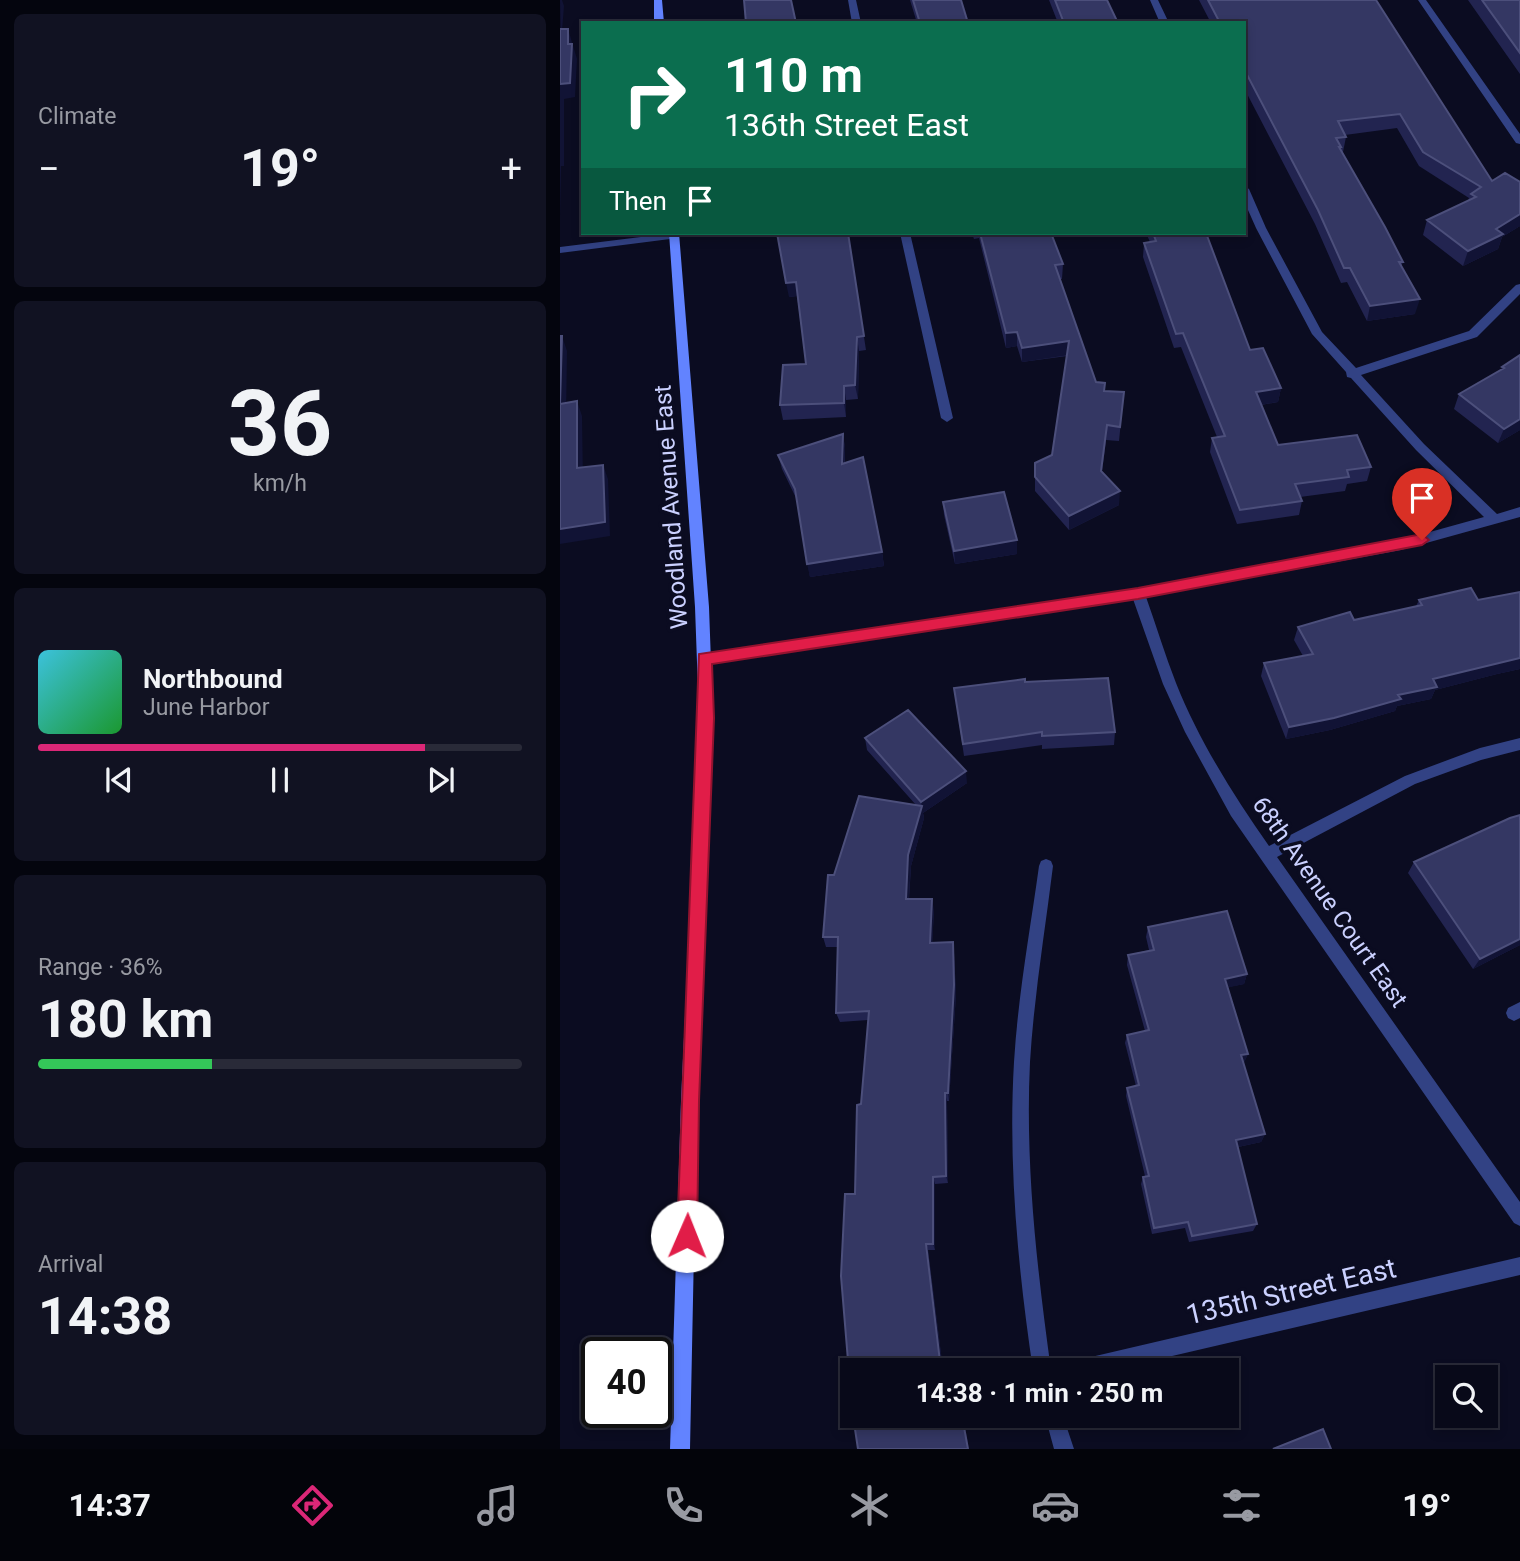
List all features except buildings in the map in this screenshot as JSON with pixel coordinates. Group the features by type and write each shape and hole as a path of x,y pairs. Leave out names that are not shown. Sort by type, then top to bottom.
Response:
{"street":[{"path":"658,0 659,21"},
{"path":"852,0 857,21"},
{"path":"1153,0 1164,21"},
{"path":"1422,0 1520,141"},
{"path":"1246,194 1261,228 1318,334 1420,447 1494,519"},
{"path":"560,250 667,235"},
{"name":"Woodland Avenue East","path":"674,235 706,718 689,1101 685,1345 680,1449"},
{"path":"905,235 947,418"},
{"path":"1351,373 1473,334 1520,288"},
{"path":"704,659 1138,593 1401,545 1520,512"},
{"name":"68th Avenue Court East","path":"1138,593 1170,684 1190,728 1236,811 1520,1217"},
{"path":"1266,855 1410,780 1480,754 1520,744"},
{"path":"1040,1358 1026,1251 1020,1163 1022,1061 1045,866"},
{"name":"135th Street East","path":"1125,1358 1520,1266"},
{"path":"1058,1428 1064,1449"}],"route":[{"path":"687,1236 689,1101 706,718 704,659 1138,593 1422,540"}]}
